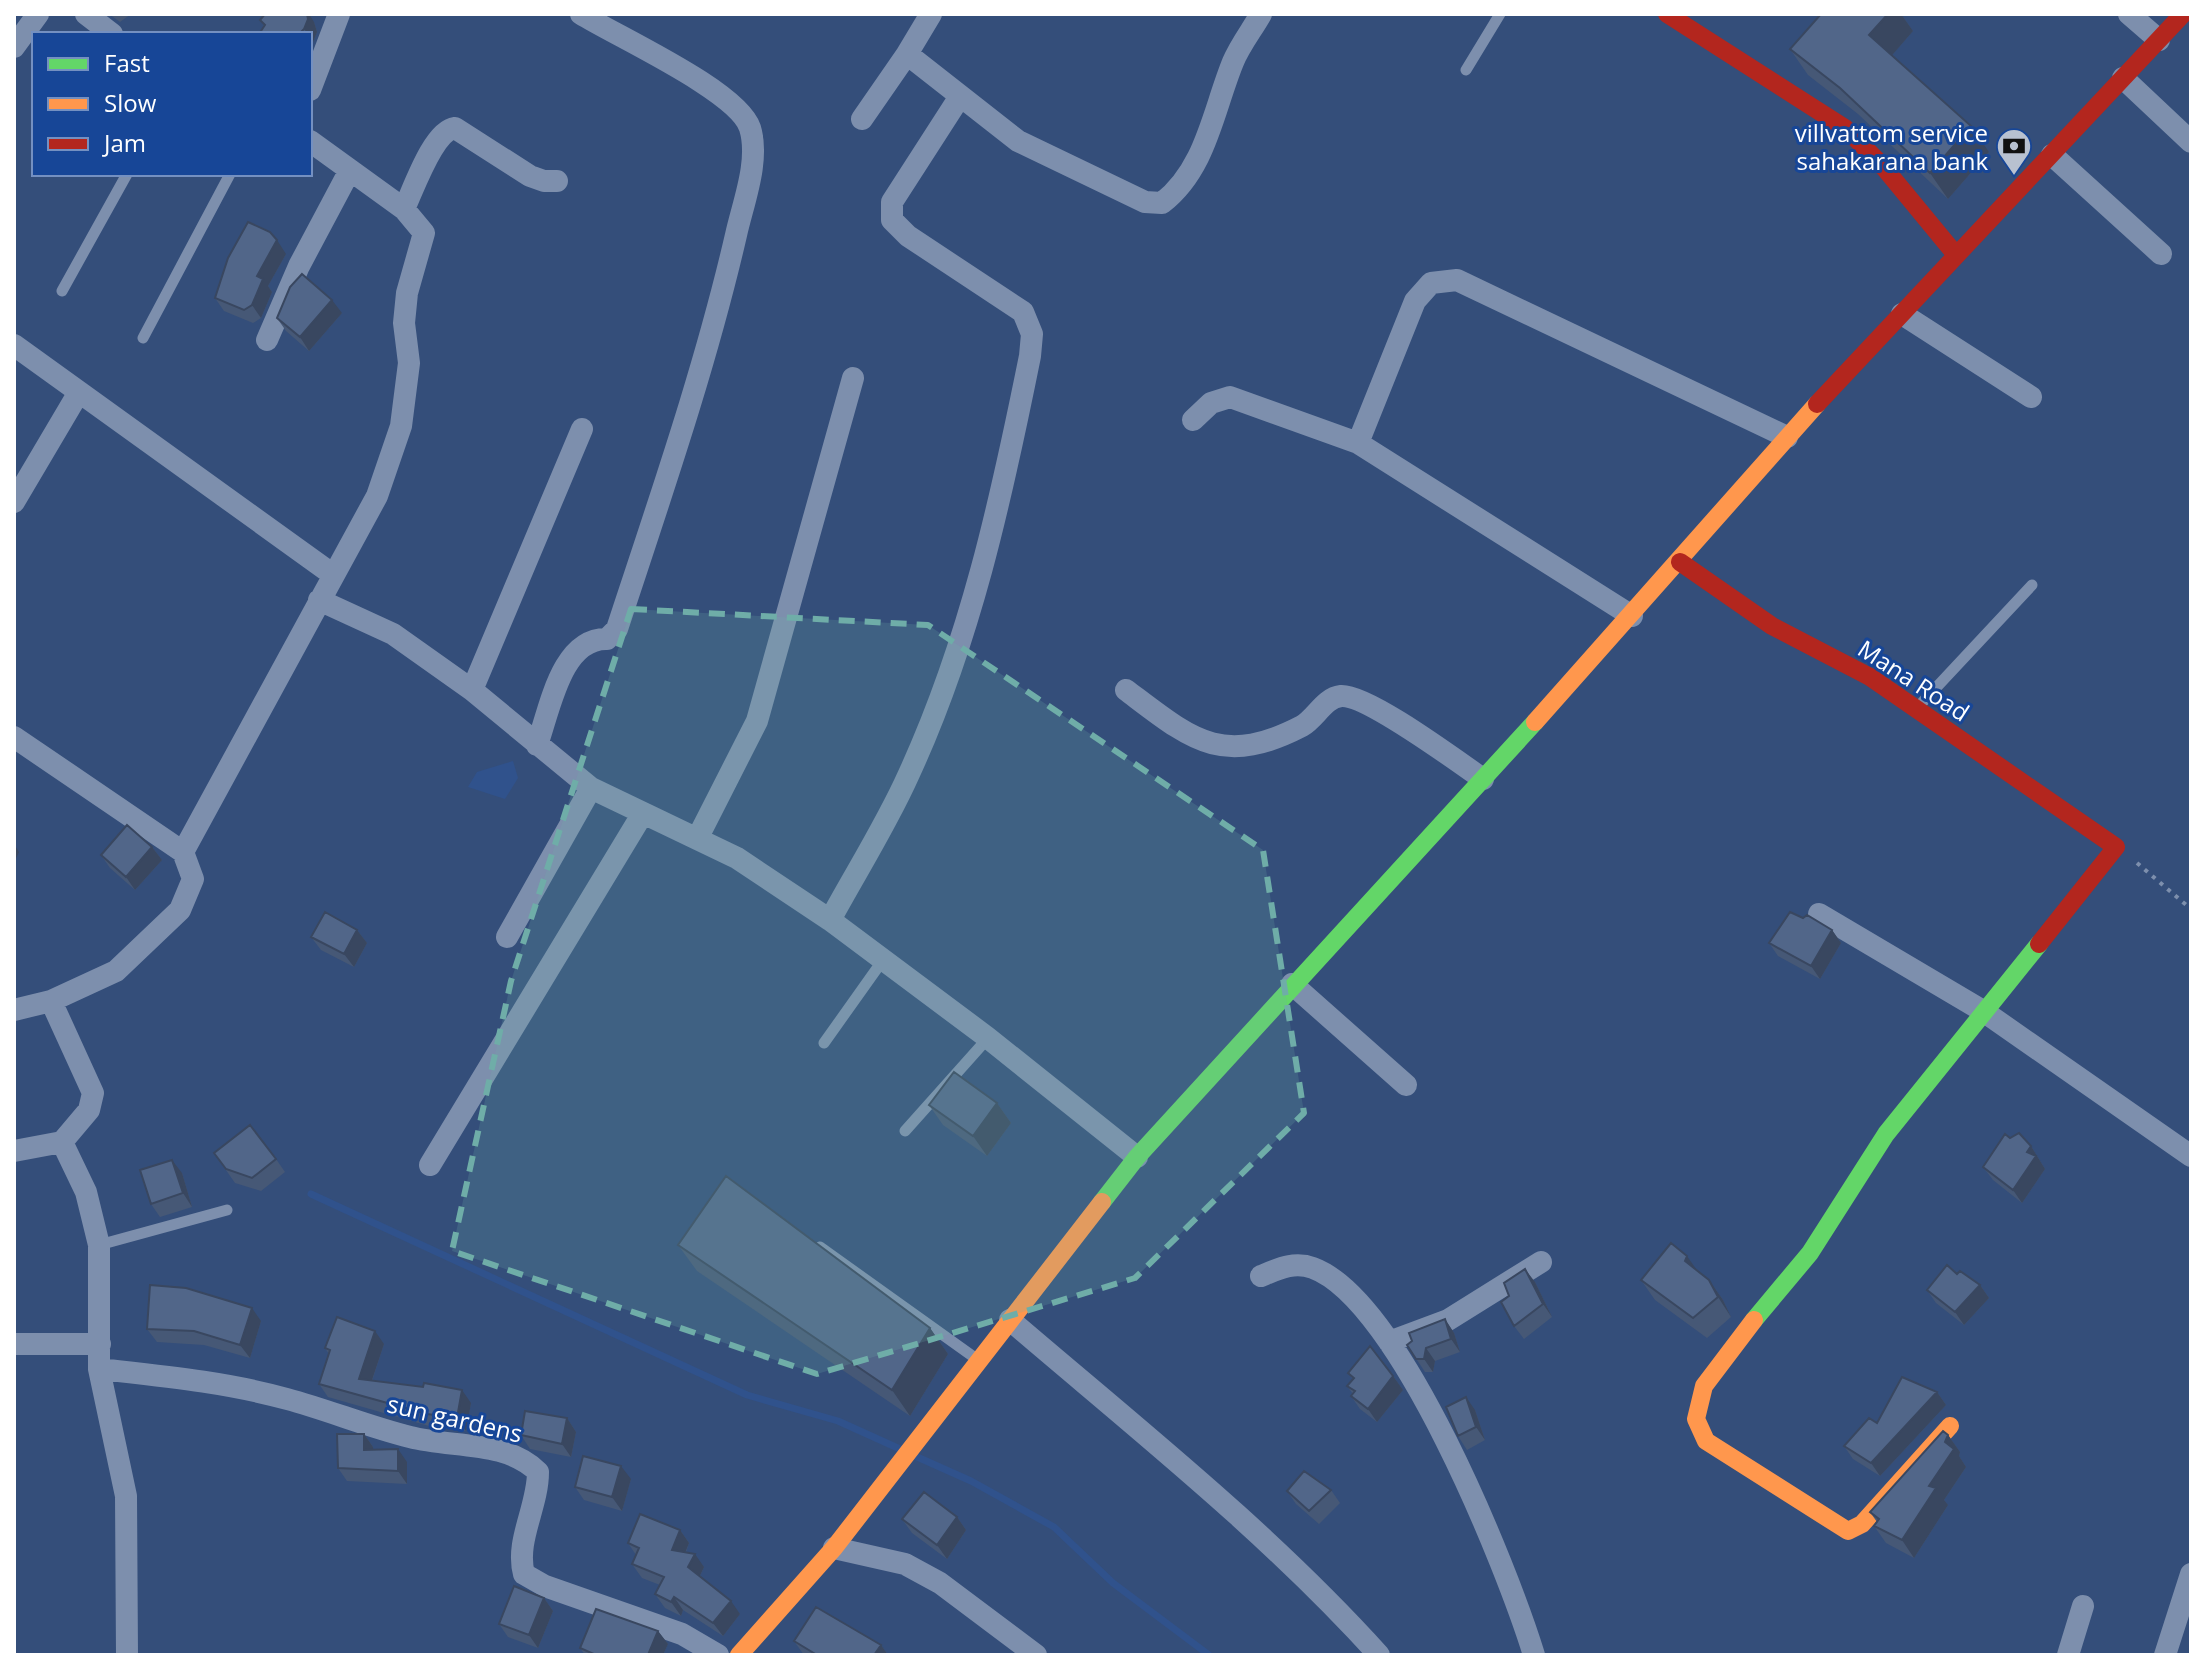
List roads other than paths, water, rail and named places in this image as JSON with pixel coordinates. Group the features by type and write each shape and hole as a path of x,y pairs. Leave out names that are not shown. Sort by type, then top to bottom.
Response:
{"main road":[{"path":"1668,14 1845,128 1881,164 1956,255"},
{"path":"739,1655 834,1548 1137,1157 1292,984 1632,616 1787,437 2183,14"},
{"name":"Mana Road","path":"1680,562 1772,626 1843,662 1916,709 2116,847 1983,1011"},
{"path":"1950,1426 1862,1524 1848,1531 1835,1526 1706,1441 1696,1419 1704,1386 1723,1356 1810,1253 1886,1134 1983,1011"}],"street":[{"path":"14,47 38,14"},
{"path":"86,14 109,32"},
{"path":"312,85 338,14"},
{"path":"537,745 565,668 578,647 591,638 607,639 617,629 711,343 752,164 750,128 735,106 709,86 581,14"},
{"path":"862,119 931,14"},
{"path":"907,54 959,98 1018,141 1145,202 1162,203 1180,189 1199,158 1234,59 1261,14"},
{"path":"2129,14 2159,40"},
{"path":"2123,78 2191,142"},
{"path":"830,920 908,777 958,650 996,523 1030,356 1032,334 1023,312 908,236 892,220 892,202 959,98"},
{"path":"404,209 438,139 455,128 530,176 557,181"},
{"path":"183,852 377,496 401,426 409,363 404,323 407,293 424,233 404,209 312,142"},
{"path":"2052,155 2161,254"},
{"path":"267,340 299,266 350,170"},
{"path":"1358,443 1415,301 1431,283 1457,280 1787,437"},
{"path":"1902,314 2031,397"},
{"path":"14,345 332,574"},
{"path":"697,839 757,721 853,378"},
{"path":"14,502 79,392"},
{"path":"1193,420 1211,403 1230,397 1358,443 1632,616"},
{"path":"472,690 582,429"},
{"path":"319,600 393,634 472,690 591,788 737,858 830,920 988,1038 1137,1157"},
{"path":"1126,690 1179,730 1207,744 1232,748 1285,734 1307,723 1330,700 1342,696 1357,699 1483,779"},
{"path":"14,737 183,852 193,879 180,910 116,971 51,1001 14,1010"},
{"path":"507,937 591,788"},
{"path":"430,1165 643,813"},
{"path":"1819,914 1983,1011 2191,1156"},
{"path":"1292,984 1406,1085"},
{"path":"14,1151 62,1142 89,1110 93,1093 51,1001"},
{"path":"62,1142 86,1192 99,1245 99,1369 126,1496 127,1655"},
{"path":"1389,1342 1448,1320 1541,1262"},
{"path":"1261,1276 1289,1265 1310,1267 1332,1277 1364,1307 1389,1342 1433,1417 1465,1482 1534,1655"},
{"path":"1010,1320 1252,1528 1328,1599 1379,1655"},
{"path":"14,1344 100,1344"},
{"name":"sun gardens","path":"99,1369 195,1380 284,1398 412,1438 507,1453 527,1461 538,1472 538,1496 519,1556 524,1574 545,1586 682,1634 718,1655"},
{"path":"834,1548 905,1564 940,1583 1036,1655"},
{"path":"2165,1655 2187,1605 2191,1574"},
{"path":"2068,1655 2083,1606"}],"lane":[{"path":"1466,70 1500,14"},
{"path":"62,291 126,176"},
{"path":"143,338 229,176"},
{"path":"1916,709 2032,585"},
{"path":"824,1043 883,960"},
{"path":"905,1131 988,1038"},
{"path":"99,1245 227,1210"},
{"path":"807,1237 978,1361"}],"water":[{"path":"513,761 518,778 505,799 468,787 477,772"}],"waterway":[{"path":"311,1194 747,1395 838,1421 900,1449"},
{"path":"915,1456 971,1481 1054,1527 1113,1583 1209,1655"}],"place":[{"name":"villvattom service sahakarana bank","path":"2014,177"}]}
